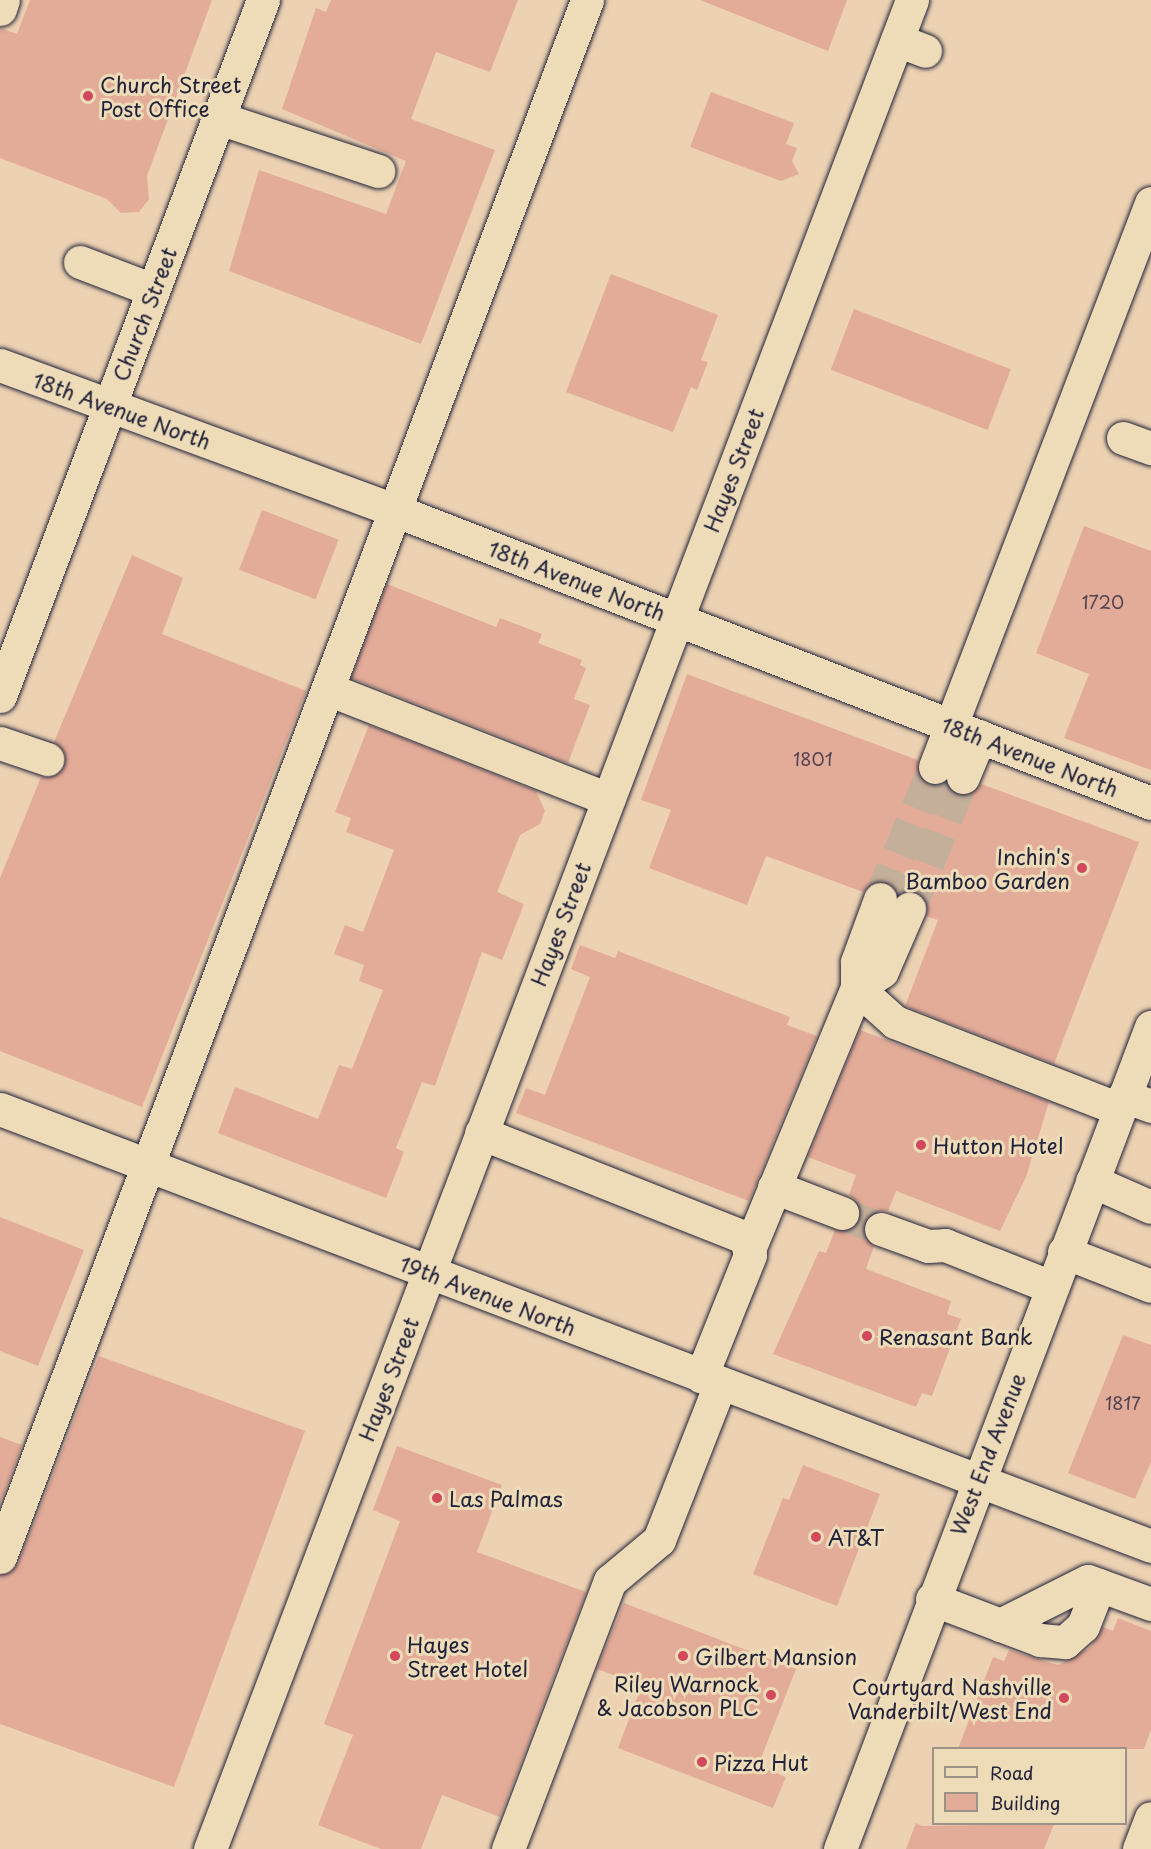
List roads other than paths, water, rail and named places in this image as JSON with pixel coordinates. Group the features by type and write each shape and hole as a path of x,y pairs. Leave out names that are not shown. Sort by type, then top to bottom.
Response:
{"street":[{"path":"0,9 3,0"},
{"name":"Church Street","path":"0,696 263,0"},
{"path":"0,1557 330,690 394,510 587,0"},
{"name":"Hayes Street","path":"210,1849 676,617 911,46 912,0"},
{"path":"219,118 378,171"},
{"path":"949,772 966,731 1151,203"},
{"path":"80,262 153,290"},
{"name":"18th Avenue North","path":"0,365 676,617 1151,803"},
{"path":"330,690 608,799"},
{"path":"0,743 47,759"},
{"path":"508,1849 610,1581 659,1540 711,1380 750,1246 857,988 882,971 895,904"},
{"path":"857,988 895,1022 1132,1104"},
{"name":"West End Avenue","path":"840,1849 977,1478 1092,1181 1132,1104 1151,1027"},
{"name":"19th Avenue North","path":"0,1109 711,1380 1150,1541"},
{"path":"481,1133 746,1238 750,1246"},
{"path":"1092,1181 1151,1207"},
{"path":"774,1187 842,1213"},
{"path":"881,1229 928,1246 945,1245 1051,1287"},
{"path":"1065,1252 1151,1286"},
{"path":"1000,1624 1088,1581 1151,1604"},
{"path":"932,1599 1040,1640 1065,1642 1083,1626 1099,1585"},
{"path":"1139,1849 1151,1818"}],"tunnel":[{"path":"880,899 935,767"},
{"path":"909,909 963,777"},
{"path":"842,1213 881,1229"}],"place":[{"name":"Church Street Post Office","path":"88,96"},
{"name":"Inchin's Bamboo Garden","path":"1082,868"},
{"name":"Hutton Hotel","path":"921,1145"},
{"name":"Renasant Bank","path":"867,1336"},
{"name":"Las Palmas","path":"437,1498"},
{"name":"AT&T","path":"816,1537"},
{"name":"Hayes Street Hotel","path":"395,1656"},
{"name":"Gilbert Mansion","path":"683,1656"},
{"name":"Riley Warnock & Jacobson PLC","path":"771,1695"},
{"name":"Courtyard Nashville Vanderbilt/West End","path":"1064,1698"},
{"name":"Pizza Hut","path":"702,1762"}]}
